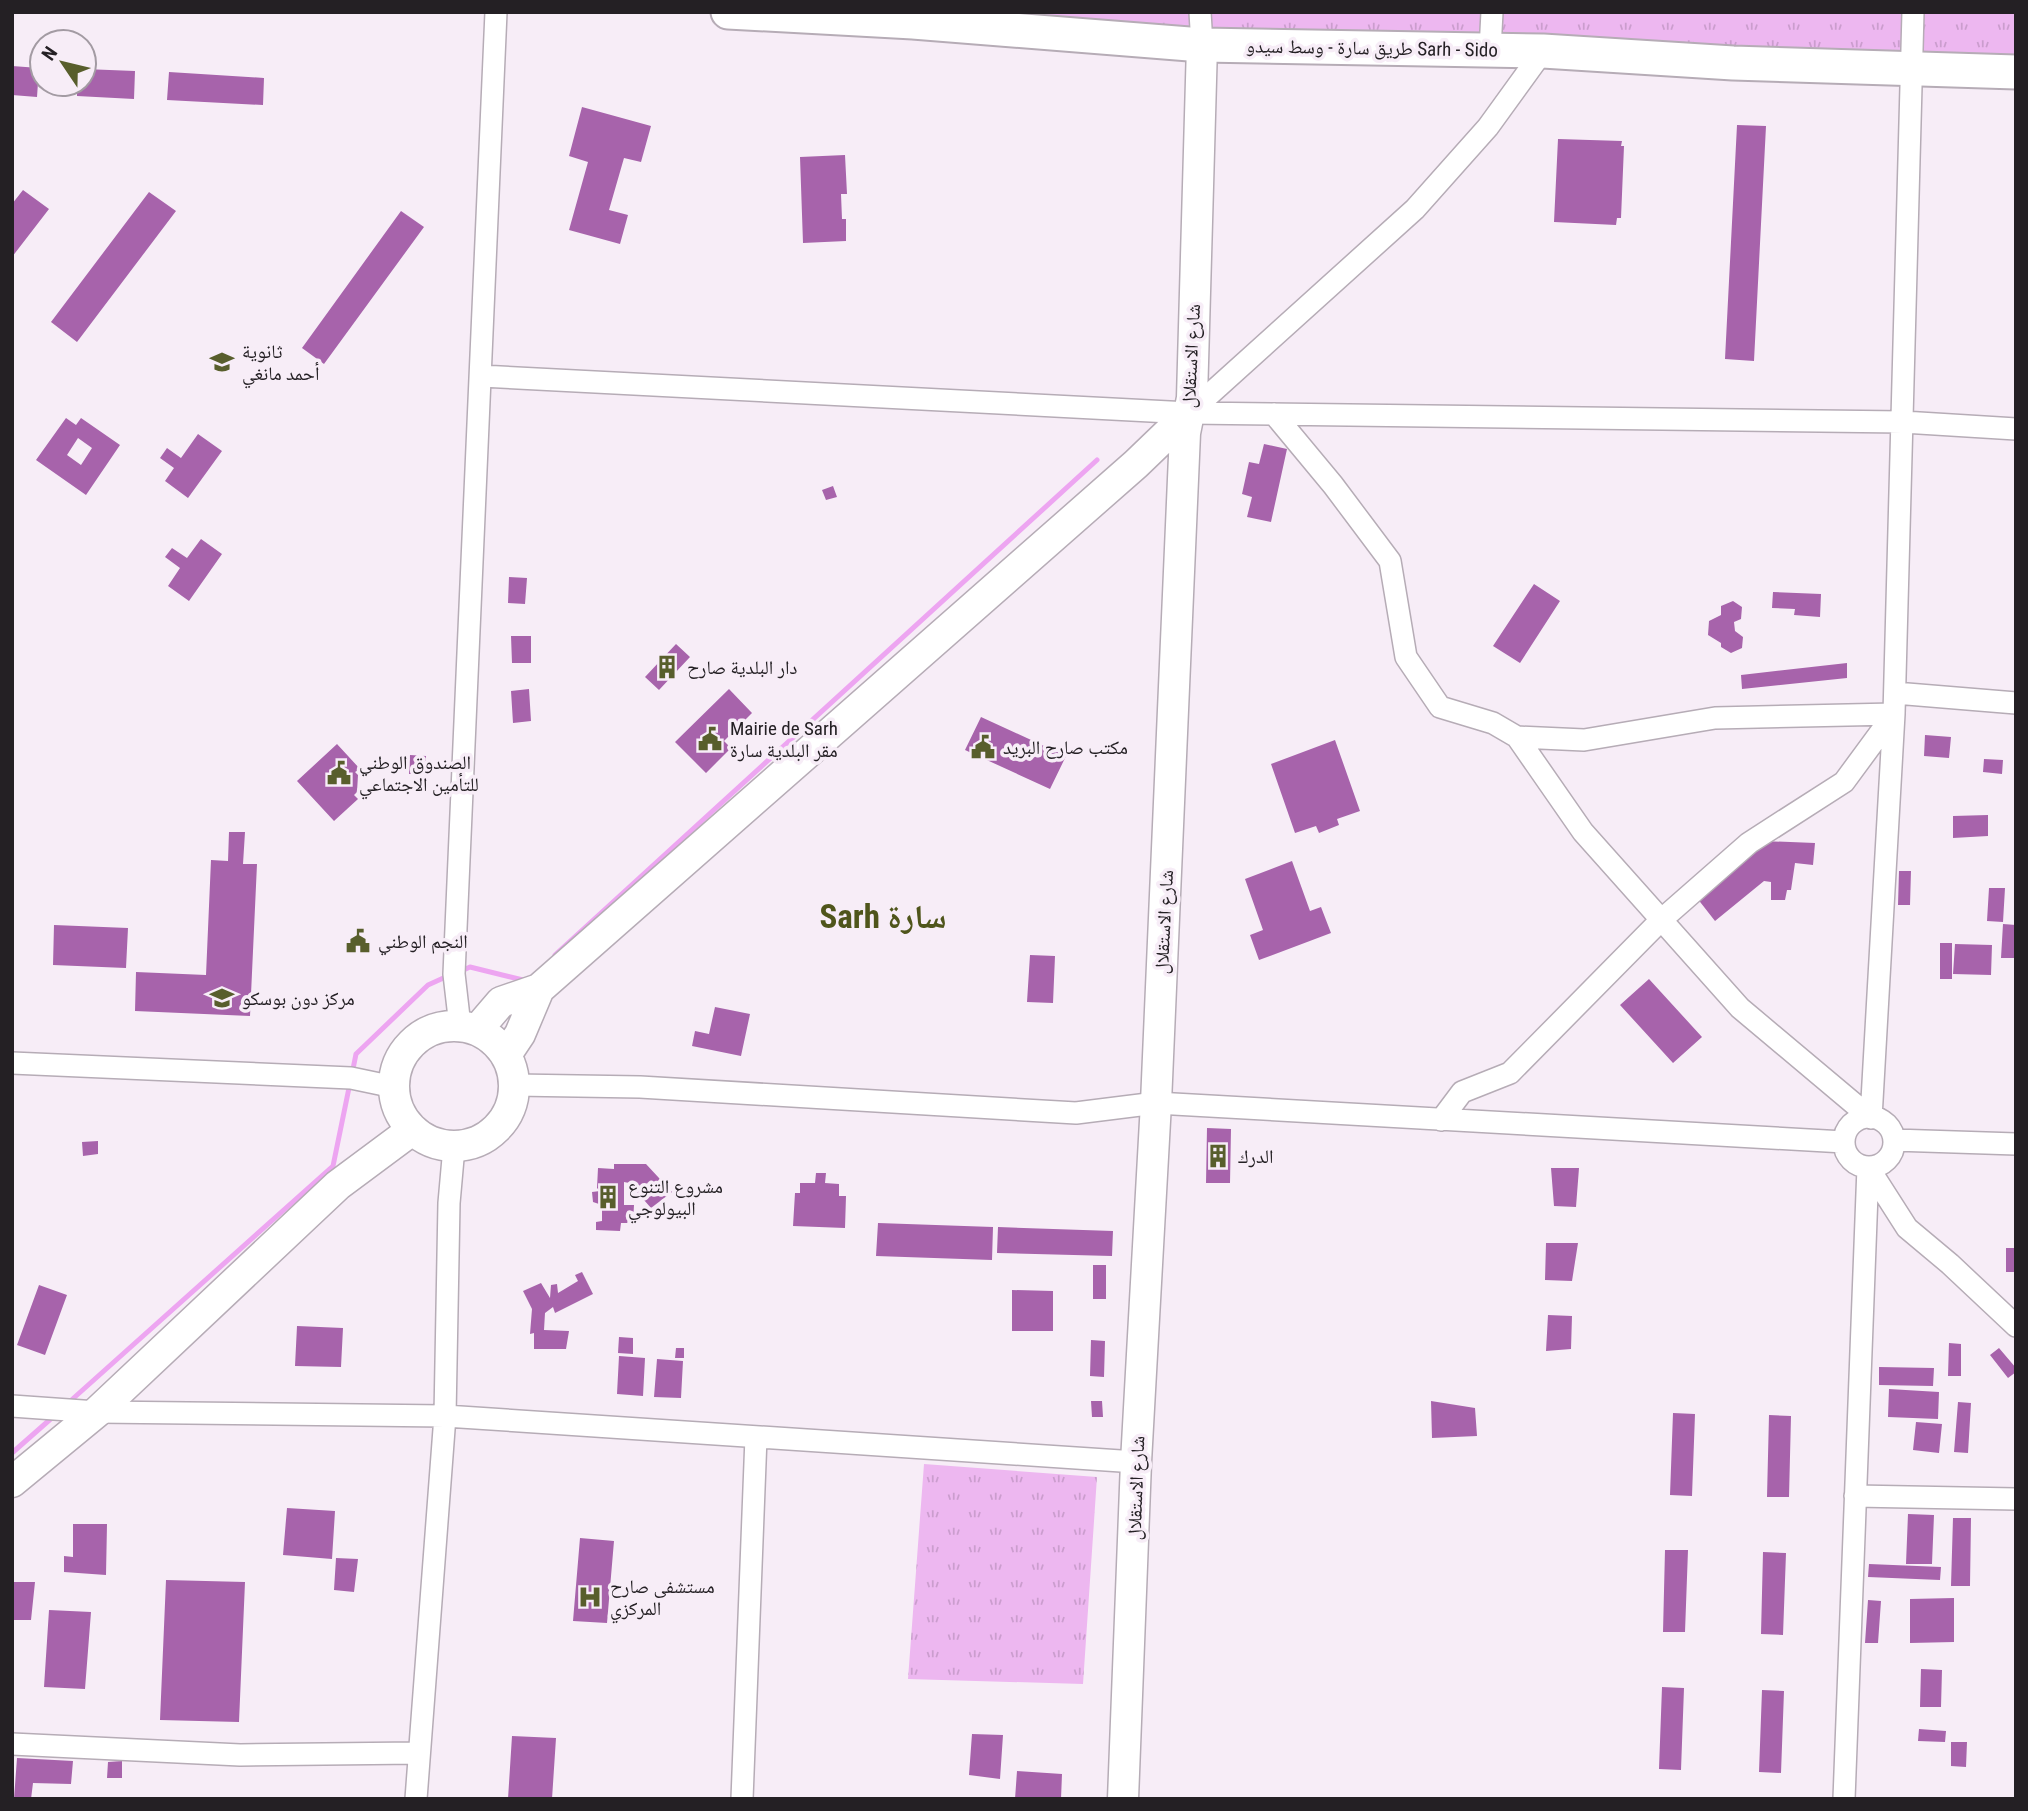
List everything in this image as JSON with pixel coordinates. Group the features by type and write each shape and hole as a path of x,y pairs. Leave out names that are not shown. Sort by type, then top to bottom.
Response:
{"main road":[{"name":"طريق سارة - وسط سيدو Sarh - Sido","path":"728,12 913,17 1202,45 1543,51 1733,63 2016,72"}],"street":[{"path":"469,1028 454,974 496,12"},
{"path":"1200,12 1202,45"},
{"path":"1490,50 1492,12"},
{"path":"1871,1118 1894,703 1913,12"},
{"name":"شارع الاستقلال","path":"1123,1799 1136,1461 1156,1103 1185,433 1192,398 1202,45"},
{"path":"469,1028 501,1002 539,989 1136,464 1415,209 1488,127 1543,51"},
{"path":"481,376 1189,413 1903,422 2016,429"},
{"path":"1273,414 1333,485 1390,561 1406,657 1440,707 1493,723 1517,737 1583,832 1740,1008 1871,1118 1886,1124 1894,1140 1892,1150 1887,1159 1879,1165 1868,1167 1849,1157 1844,1142 1849,1127 1863,1118 1871,1118"},
{"path":"1441,1119 1462,1092 1510,1073 1660,921 1749,844 1844,782 1894,703"},
{"path":"1517,737 1584,740 1716,718 1894,703 2016,703"},
{"path":"506,1055 520,1034 539,989"},
{"path":"440,1027 469,1028 494,1040 506,1055 513,1072 512,1104 503,1121 490,1135 473,1144 454,1147 439,1145 412,1130 402,1118 394,1087 397,1067 407,1049 421,1035 440,1027"},
{"path":"12,1063 351,1078 394,1087"},
{"path":"514,1085 640,1087 1076,1113 1156,1103 1844,1142"},
{"path":"12,1482 97,1412 338,1185 412,1130"},
{"path":"1894,1140 2016,1144"},
{"path":"416,1799 445,1416 449,1203 454,1147"},
{"path":"1868,1167 1907,1228 2016,1326"},
{"path":"1844,1799 1868,1167"},
{"path":"12,1406 97,1412 445,1416 1136,1461"},
{"path":"742,1799 756,1437"},
{"path":"1855,1496 2016,1499"},
{"path":"12,1744 240,1755 418,1753"}],"green space":[{"path":"728,12 2016,12 2016,72"},
{"path":"924,1464 1097,1477 1083,1684 908,1679"}],"building":[{"path":"12,66 28,67 28,96 12,95"},
{"path":"98,70 135,71 134,99 98,97"},
{"path":"169,72 264,78 263,105 167,100"},
{"path":"582,107 651,126 641,162 624,158 609,210 628,215 620,244 569,230 588,162 569,156"},
{"path":"1737,125 1766,126 1754,361 1725,359"},
{"path":"1558,139 1622,141 1621,218 1617,218 1616,225 1554,222"},
{"path":"845,155 847,194 841,194 842,219 846,219 846,241 803,243 800,157"},
{"path":"23,190 49,209 12,257 12,204"},
{"path":"149,192 176,211 77,342 51,322"},
{"path":"401,211 424,227 324,364 302,348"},
{"path":"66,418 76,425 81,418 120,445 86,495 36,460","holes":["78,438 92,448 81,465 67,455"]},
{"path":"198,434 222,451 188,498 165,481 174,468 160,458 167,448 181,458"},
{"path":"1264,444 1287,449 1271,522 1247,517 1252,497 1242,494 1249,462 1259,464"},
{"path":"833,486 837,497 826,500 822,490"},
{"path":"201,539 222,554 189,601 168,586 180,568 165,557 172,548 187,558"},
{"path":"509,577 527,578 525,604 508,603"},
{"path":"1534,584 1560,601 1520,663 1493,646"},
{"path":"1773,592 1821,594 1820,617 1794,615 1795,609 1772,608"},
{"path":"1733,601 1742,607 1741,619 1734,622 1735,631 1743,637 1742,648 1731,653 1708,635 1709,621 1721,615 1721,606"},
{"path":"511,636 531,636 531,663 512,663"},
{"name":"دار البلدية صارح","path":"676,644 690,657 659,690 645,677"},
{"path":"1847,663 1847,678 1742,689 1741,675"},
{"path":"529,689 531,721 513,723 511,691"},
{"path":"729,689 752,713 724,741 731,748 706,773 675,742"},
{"path":"981,717 1066,756 1050,789 965,750"},
{"path":"1925,735 1951,737 1949,758 1924,756"},
{"path":"1335,740 1360,811 1337,819 1339,825 1319,833 1316,826 1295,833 1271,764"},
{"path":"337,744 360,769 355,772 358,775 357,792 354,795 358,799 334,821 297,781"},
{"path":"410,755 426,756 426,774 409,774"},
{"path":"1984,759 2003,760 2002,774 1983,772"},
{"path":"1988,815 1988,836 1953,838 1953,816"},
{"path":"229,832 245,832 243,864 257,864 250,1016 135,1011 136,972 206,975 211,860 228,861"},
{"path":"1762,841 1815,843 1813,865 1795,863 1791,890 1787,890 1785,900 1771,900 1771,882 1764,881 1715,921 1697,898"},
{"path":"1292,861 1310,911 1321,907 1331,933 1259,960 1250,935 1263,930 1245,879"},
{"path":"1899,871 1911,871 1910,905 1898,905"},
{"path":"1989,888 2005,888 2003,922 1987,921"},
{"path":"2003,924 2016,925 2014,958 2001,958"},
{"path":"54,925 128,928 126,968 53,965"},
{"path":"1940,943 1952,943 1952,979 1940,979"},
{"path":"1955,944 1992,945 1991,975 1953,974"},
{"path":"1030,955 1055,956 1053,1003 1027,1002"},
{"path":"1649,979 1702,1037 1673,1063 1620,1005"},
{"path":"715,1007 750,1014 741,1056 692,1046 695,1031 709,1034"},
{"name":"الدرك","path":"1207,1128 1231,1129 1230,1183 1206,1183"},
{"path":"98,1141 98,1154 83,1156 82,1142"},
{"name":"مشروع التنوع البيولوجي","path":"614,1164 646,1164 672,1192 651,1208 629,1183 624,1182 624,1205 634,1205 633,1223 621,1223 620,1231 596,1230 596,1222 602,1221 602,1205 593,1202 592,1192 600,1191 597,1188 598,1168 614,1169"},
{"path":"1551,1168 1579,1168 1576,1207 1554,1206"},
{"path":"816,1173 826,1173 825,1183 839,1184 839,1196 846,1196 845,1228 793,1226 795,1193 800,1193 800,1183 815,1183"},
{"path":"878,1223 993,1227 992,1260 876,1256"},
{"path":"998,1227 1113,1231 1112,1256 997,1253"},
{"path":"1546,1243 1578,1243 1572,1281 1545,1280"},
{"path":"2006,1248 2016,1248 2016,1272 2006,1272"},
{"path":"1093,1265 1106,1265 1106,1299 1093,1299"},
{"path":"582,1272 593,1294 555,1313 553,1307 545,1313 544,1330 569,1331 566,1349 534,1349 534,1333 530,1334 532,1309 523,1291 541,1283 550,1298 551,1285 557,1284 558,1293 578,1281 575,1275"},
{"path":"39,1285 67,1295 45,1355 17,1345"},
{"path":"1012,1290 1053,1291 1053,1331 1012,1331"},
{"path":"1548,1315 1572,1316 1571,1349 1546,1351"},
{"path":"297,1326 343,1328 341,1367 295,1366"},
{"path":"619,1337 633,1338 633,1354 618,1353"},
{"path":"1091,1340 1105,1341 1104,1377 1090,1376"},
{"path":"1949,1343 1961,1344 1961,1376 1948,1376"},
{"path":"676,1348 684,1348 684,1358 675,1358"},
{"path":"1999,1348 2016,1368 2016,1372 2008,1378 1990,1355"},
{"path":"619,1356 645,1358 643,1396 617,1394"},
{"path":"657,1359 683,1361 681,1398 654,1397"},
{"path":"1879,1367 1934,1368 1933,1386 1879,1385"},
{"path":"1889,1389 1939,1392 1938,1419 1888,1417"},
{"path":"1091,1401 1102,1401 1103,1417 1092,1417"},
{"path":"1431,1401 1475,1408 1477,1436 1432,1438"},
{"path":"1958,1402 1971,1403 1968,1453 1954,1452"},
{"path":"1673,1413 1695,1414 1692,1496 1670,1495"},
{"path":"1769,1415 1791,1416 1789,1497 1767,1497"},
{"path":"1916,1422 1942,1424 1939,1453 1913,1450"},
{"path":"287,1508 335,1511 332,1559 283,1555"},
{"path":"1908,1514 1934,1515 1932,1564 1906,1564"},
{"path":"1953,1518 1971,1518 1970,1586 1951,1586"},
{"path":"73,1524 107,1524 106,1575 64,1572 64,1556 73,1557"},
{"path":"580,1538 614,1541 607,1623 573,1621"},
{"path":"1665,1550 1688,1550 1685,1632 1663,1632"},
{"path":"1763,1552 1786,1553 1783,1635 1761,1634"},
{"path":"336,1558 358,1559 354,1592 334,1590"},
{"path":"1869,1564 1941,1567 1940,1580 1868,1577"},
{"path":"166,1580 245,1582 239,1722 160,1720"},
{"path":"12,1582 35,1582 31,1620 12,1620"},
{"path":"1954,1598 1954,1642 1910,1643 1910,1599"},
{"path":"1868,1600 1881,1601 1878,1643 1865,1643"},
{"path":"49,1610 91,1612 85,1689 44,1687"},
{"path":"1921,1669 1942,1670 1941,1707 1920,1707"},
{"path":"1662,1687 1684,1688 1681,1770 1659,1769"},
{"path":"1762,1690 1784,1691 1781,1773 1759,1772"},
{"path":"1919,1729 1946,1731 1945,1742 1918,1741"},
{"path":"972,1734 1003,1735 1000,1779 969,1775"},
{"path":"512,1736 556,1738 552,1799 508,1799"},
{"path":"1951,1742 1967,1742 1966,1767 1951,1766"},
{"path":"17,1758 73,1761 71,1784 33,1783 31,1799 14,1799"},
{"path":"122,1761 122,1778 107,1778 108,1762"},
{"path":"1017,1771 1062,1774 1061,1799 1015,1799"}],"waterway":[{"path":"555,955 1097,460"},
{"path":"459,972 470,967 527,981"},
{"path":"352,1074 356,1054 428,985 450,975"},
{"path":"67,1404 333,1166 350,1083"},
{"path":"12,1453 54,1416"}],"place":[{"name":"ثانوية أحمد مانغي","path":"222,362"},
{"name":"دار البلدية صارح","path":"667,667"},
{"name":"Mairie de Sarh مقر البلدية سارة","path":"710,739"},
{"name":"مكتب صارح البريد","path":"983,747"},
{"name":"الصندوق الوطني للتأمين الاجتماعي","path":"339,773"},
{"name":"النجم الوطني","path":"358,941"},
{"name":"مركز دون بوسكو","path":"222,998"},
{"name":"الدرك","path":"1218,1156"},
{"name":"مشروع التنوع البيولوجي","path":"608,1197"},
{"name":"مستشفى صارح المركزي","path":"590,1597"}],"district":[{"name":"Sarh سارة","path":"883,916"}]}
